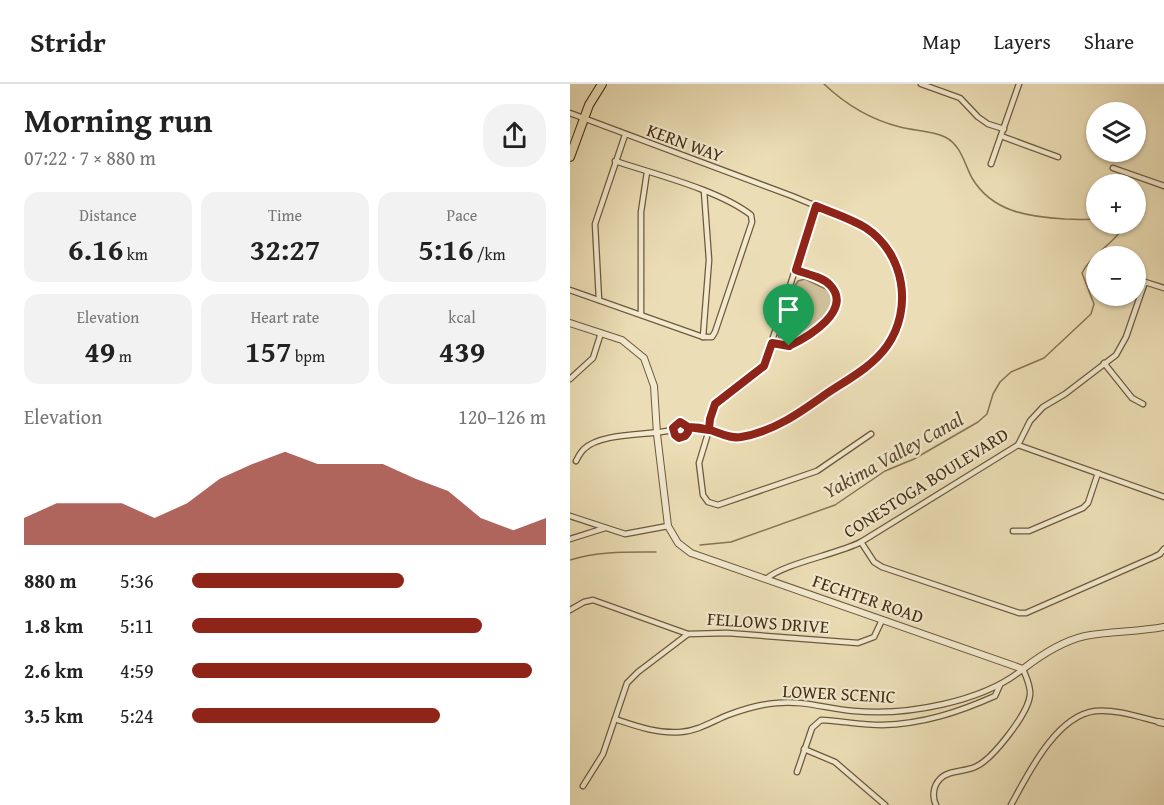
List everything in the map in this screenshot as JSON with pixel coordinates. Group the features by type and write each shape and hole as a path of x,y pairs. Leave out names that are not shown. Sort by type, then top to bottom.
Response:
{"main road":[{"path":"570,157 583,118 602,84"}],"street":[{"path":"921,84 960,98 978,117 988,124 1004,129"},
{"path":"943,92 945,84"},
{"path":"992,164 1019,84"},
{"name":"KERN WAY","path":"570,113 792,196 866,228 877,237 894,260 900,280 902,305 898,324 886,347 870,364 787,421 738,437 688,427"},
{"path":"599,300 595,224 625,135"},
{"path":"1001,136 1058,157"},
{"path":"570,290 703,337 712,337 715,332 752,222 751,215 741,207 704,191 615,161"},
{"path":"1113,168 1164,186"},
{"path":"642,314 641,212 646,172"},
{"path":"703,337 709,260 704,191"},
{"path":"816,206 764,366 715,404 699,463 705,499 718,505 817,471 871,434"},
{"path":"772,343 785,347 794,344 828,320 837,306 835,292 829,283 796,270"},
{"name":"CONESTOGA BOULEVARD","path":"766,579 780,571 861,542 1018,446 1036,413 1116,355 1122,345 1145,282 1164,288"},
{"path":"570,323 622,340 644,358 654,386 668,526 625,534 570,516"},
{"path":"570,379 593,358 602,333"},
{"path":"1104,363 1132,398 1143,404"},
{"path":"576,461 585,449 601,440 657,434 672,430 674,425 680,422 688,427 688,432 682,438 677,437 672,430"},
{"path":"1018,446 1164,496"},
{"path":"1013,531 1029,531 1083,508 1090,497 1098,473"},
{"name":"FECHTER ROAD","path":"668,526 678,543 691,553 1023,669"},
{"path":"570,539 605,528"},
{"path":"861,542 877,565 1019,613 1026,613 1154,557 1164,549"},
{"path":"570,610 593,600 688,634"},
{"name":"FELLOWS DRIVE","path":"584,786 603,754 627,683 688,634 727,633 858,643 874,637 882,620"},
{"path":"936,805 934,790 940,779 947,774 974,767 987,760 996,752 1028,705 1030,688 1023,669 1055,649 1084,636 1164,627"},
{"name":"LOWER SCENIC","path":"615,718 650,730 684,732 727,715 763,705 792,702 854,711 900,711 925,708 958,700 1000,685 1023,669"},
{"path":"797,772 812,728 821,720 881,725 920,721 950,714 995,696 1000,685"},
{"path":"1011,805 1038,759 1057,733 1077,716 1095,711 1162,722"},
{"path":"804,749 835,762 885,805"}],"shaded area":[{"path":"805,279 828,290 832,297 832,306 826,317 790,342 781,341 778,335 794,287 798,281"}],"waterway":[{"name":"Yakima Valley Canal","path":"824,84 850,105 869,116 905,128 934,133 950,140 980,189 1012,211 1038,217 1086,219"},
{"name":"Yakima Valley Canal","path":"700,545 731,542 835,505 885,471 914,459 978,422 987,414 993,394 1000,382 1011,372 1044,358 1091,314 1094,304 1082,273 1086,266 1118,234"},
{"name":"Yakima Valley Canal","path":"570,560 623,552 656,552"}],"route":[{"path":"789,346 772,343 764,366 715,404 709,430 688,427 685,423 680,422 675,424 673,433 682,438 688,432 688,427 695,427 709,430 730,436 743,437 787,421 870,364 886,347 898,324 902,305 902,290 894,260 877,237 866,228 816,206 796,270 829,283 835,292 837,306 828,320 789,346"}]}
